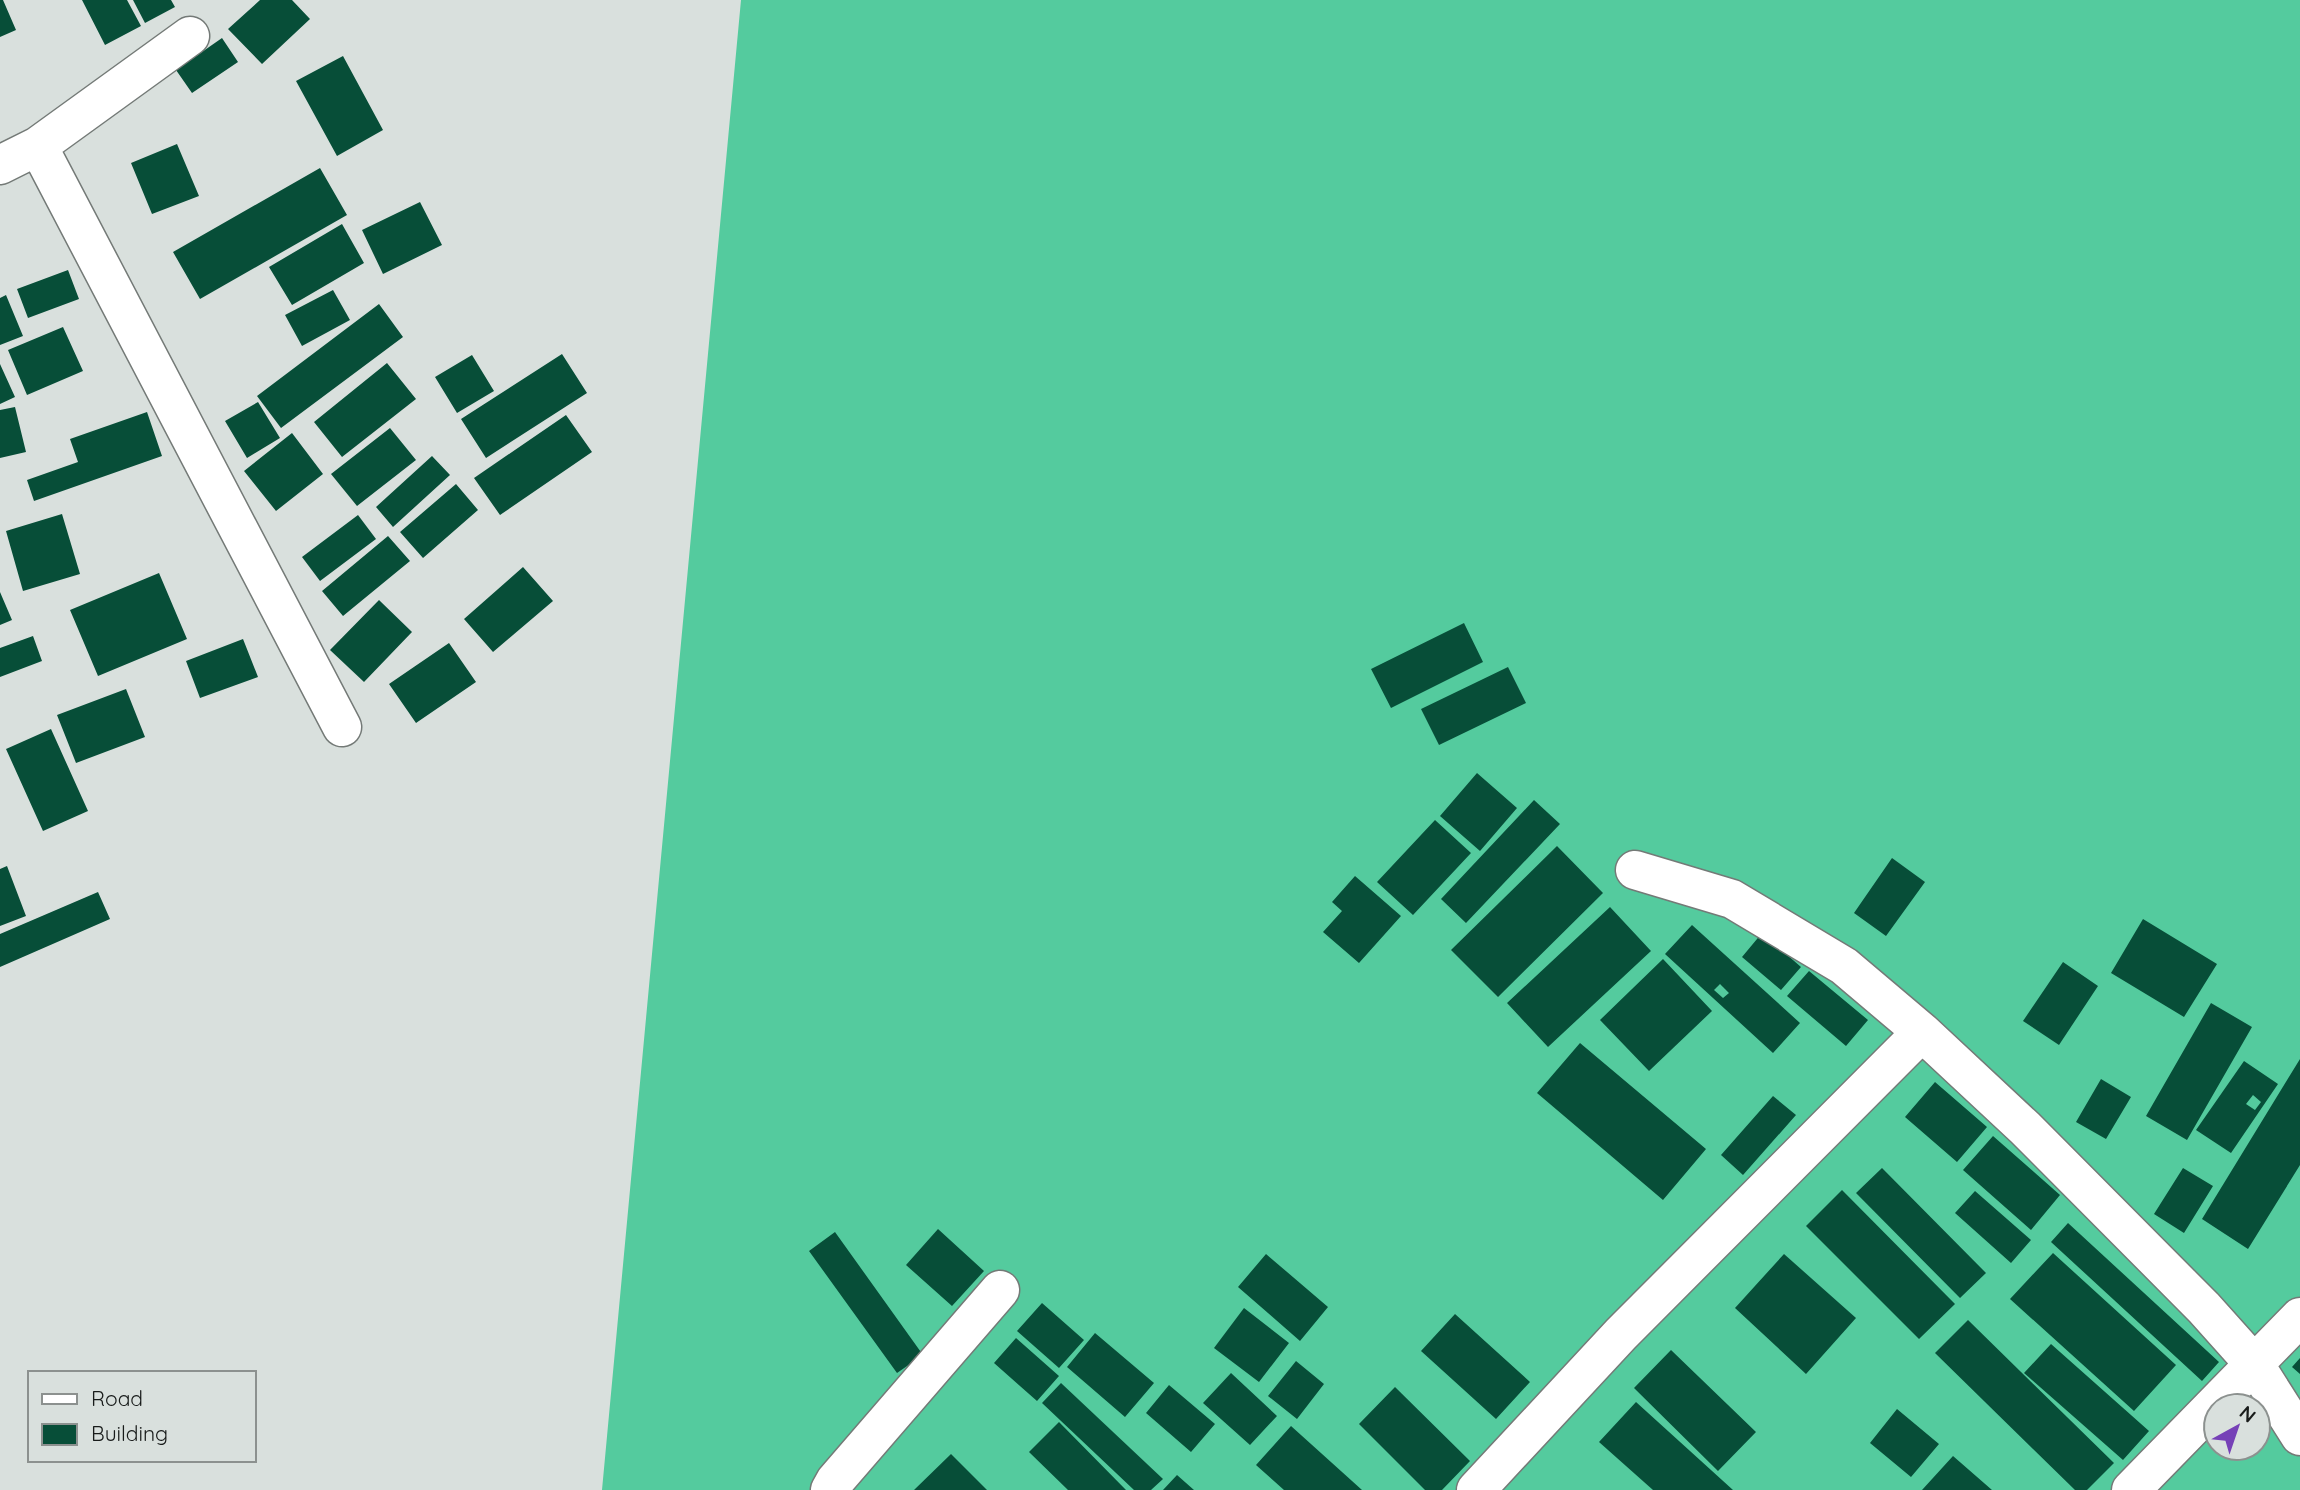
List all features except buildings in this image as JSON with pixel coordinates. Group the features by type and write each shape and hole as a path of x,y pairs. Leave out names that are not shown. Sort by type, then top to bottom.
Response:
{"street":[{"path":"0,165 38,146 190,36"},
{"path":"38,146 342,727"},
{"path":"1634,870 1732,900 1844,966 1922,1032 2025,1128 2204,1308 2255,1365 2300,1436"},
{"path":"1476,1490 1621,1334 1922,1032"},
{"path":"830,1490 843,1471 1000,1290"},
{"path":"2132,1490 2300,1317"}],"green space":[{"path":"741,0 2300,0 2300,1490 602,1490"}]}
